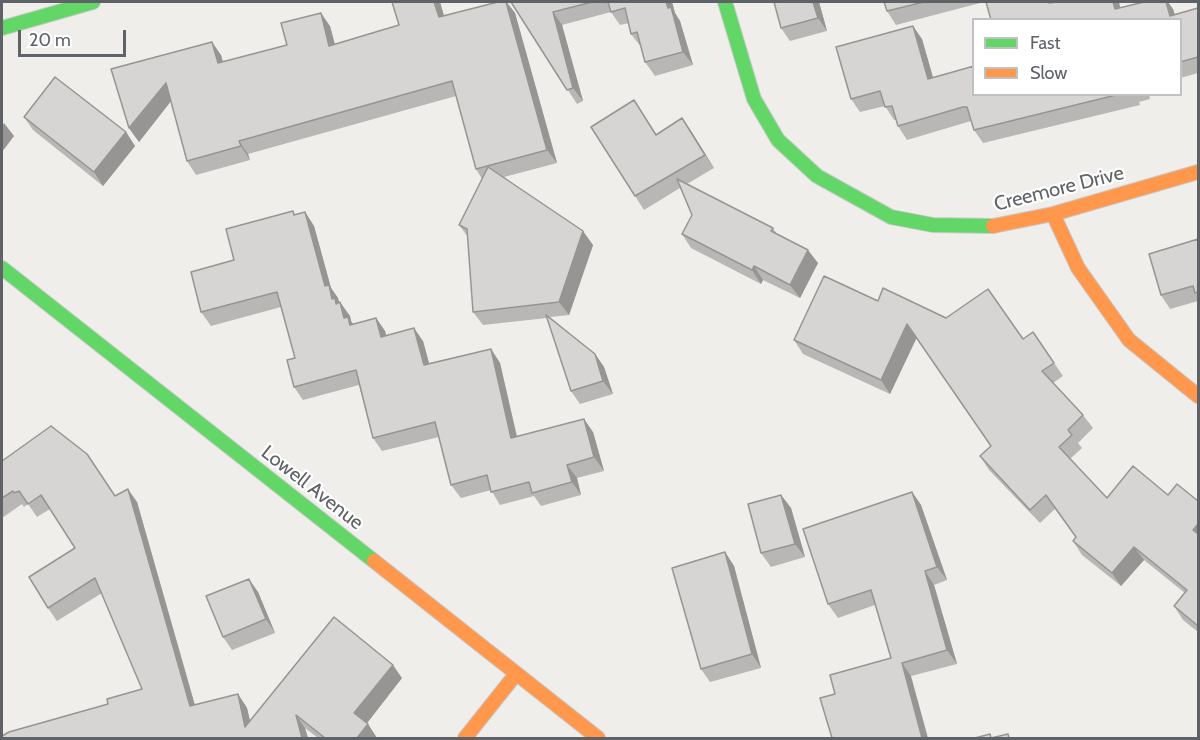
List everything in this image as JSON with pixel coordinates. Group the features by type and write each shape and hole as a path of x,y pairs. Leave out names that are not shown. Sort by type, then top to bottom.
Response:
{"street":[{"path":"2,28 93,2"},
{"name":"Creemore Drive","path":"725,2 754,99 778,140 817,176 858,201 891,217 933,225 988,227 1053,214 1198,172"},
{"path":"1053,214 1078,268 1129,340 1198,396"},
{"name":"Lowell Avenue","path":"2,268 598,738"},
{"path":"465,738 516,674"}],"building":[{"path":"392,2 434,2 439,17 506,2 547,150 476,169 452,81 239,141 241,146 187,161 166,83 129,128 111,69 212,42 218,63 287,45 281,23 321,13 329,46 399,25"},
{"path":"511,2 592,2 553,12 573,88 567,90"},
{"path":"608,2 666,2 668,8 671,7 683,52 645,62 637,32 631,34 625,8 611,12"},
{"path":"774,2 813,2 818,18 781,28"},
{"path":"884,2 924,2 887,11"},
{"path":"986,2 1113,2 1115,9 1144,2 1166,2 1170,16 1198,8 1198,57 1182,61 1182,18 990,18"},
{"path":"913,26 928,79 972,67 972,96 1112,96 974,130 967,107 898,126 892,106 885,107 880,91 851,99 836,47"},
{"path":"55,77 126,132 94,172 24,117"},
{"path":"634,100 656,135 682,118 705,155 635,196 591,127"},
{"path":"488,167 583,231 559,302 473,312 467,229 459,225"},
{"path":"677,179 773,228 771,231 808,250 790,285 754,266 752,270 682,234 692,215"},
{"path":"293,211 294,215 305,212 325,286 329,285 332,299 335,298 336,304 340,302 344,318 348,317 350,325 376,318 381,337 414,328 424,365 491,349 511,438 584,419 594,457 567,465 572,482 532,493 529,482 491,492 487,475 451,485 435,422 373,438 356,370 294,387 287,360 295,358 277,292 201,312 191,272 234,260 226,229"},
{"path":"1198,239 1198,292 1195,293 1193,286 1161,295 1149,254"},
{"path":"824,276 878,301 883,288 946,318 988,289 1023,339 1033,332 1054,363 1042,371 1083,415 1068,430 1072,435 1059,447 1107,498 1133,466 1168,495 1177,484 1198,501 1198,524 1193,530 1198,534 1198,626 1174,606 1187,590 1134,547 1112,573 1073,541 1076,537 1046,495 1030,510 980,456 991,446 907,324 881,380 794,340"},
{"path":"546,315 595,354 603,381 571,391"},
{"path":"51,426 87,454 115,496 128,489 190,706 238,694 245,727 334,617 393,665 354,713 368,724 357,738 325,738 296,715 302,738 2,738 9,732 108,704 107,699 142,689 95,578 48,608 29,577 75,548 41,495 28,504 19,491 14,493 13,491 2,498 2,461"},
{"path":"912,492 937,567 925,571 947,650 902,663 922,738 832,738 820,698 835,694 830,675 891,658 871,590 828,604 803,529"},
{"path":"781,495 795,544 761,553 748,504"},
{"path":"725,552 752,654 701,669 672,568"},
{"path":"249,579 266,619 223,637 206,596"},
{"path":"990,734 991,738 975,738"},
{"path":"1008,734 1009,738 991,738"}],"traffic: fast":[{"path":"2,28 93,2"},
{"path":"725,2 754,99 778,140 817,176 891,217 933,225 993,226"},
{"path":"2,268 374,561"}],"traffic: slow":[{"path":"993,226 1053,214 1198,172"},
{"path":"1053,214 1078,268 1129,340 1198,396"},
{"path":"374,561 598,738"},
{"path":"465,738 516,674"}]}
